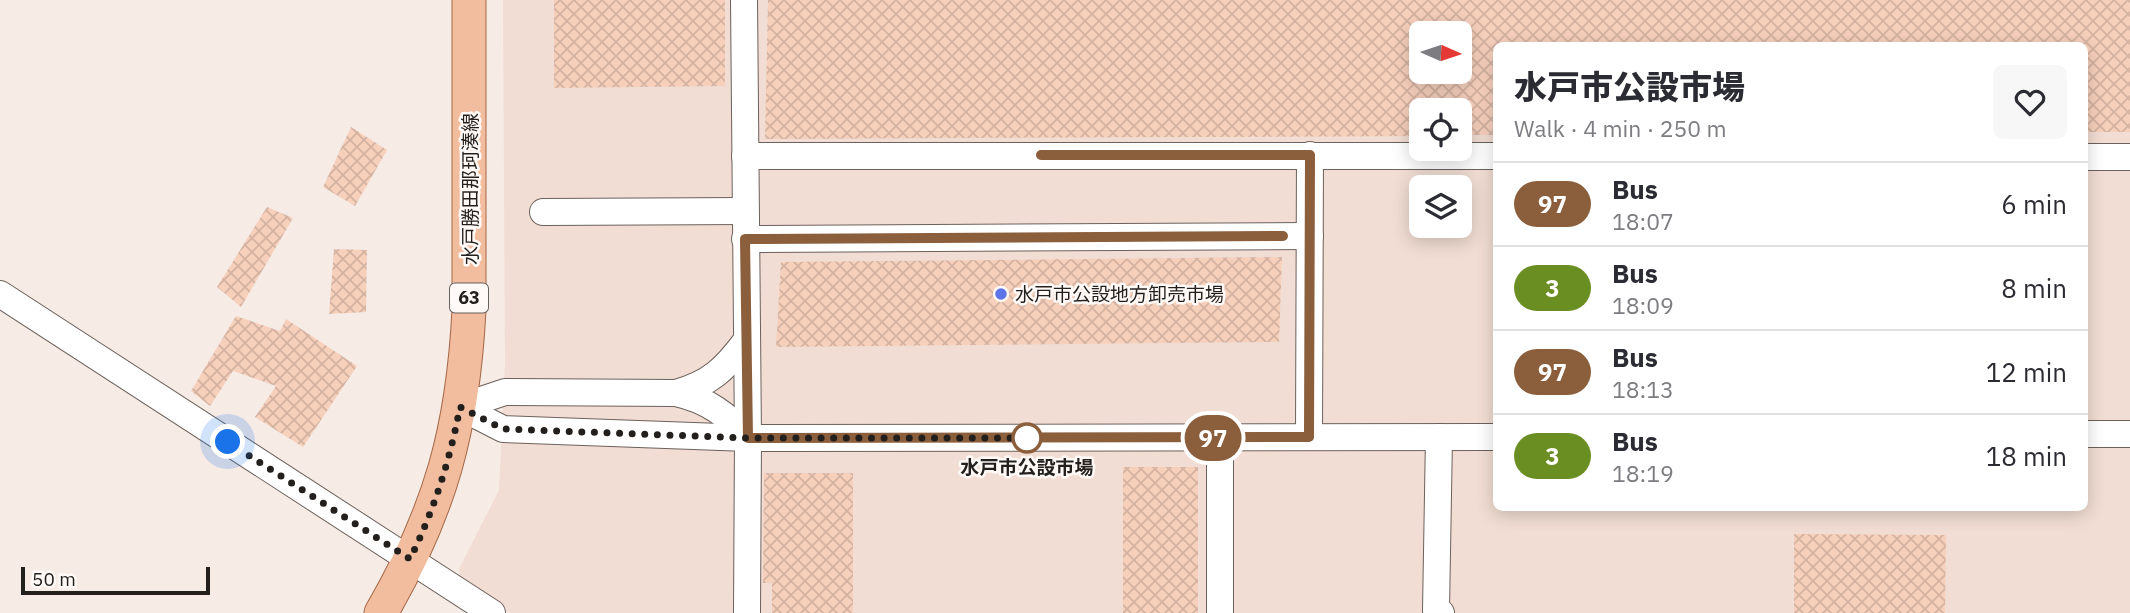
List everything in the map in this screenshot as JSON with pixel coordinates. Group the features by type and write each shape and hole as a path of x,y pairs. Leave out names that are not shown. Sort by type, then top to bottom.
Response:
{"main road":[{"name":"水戸勝田那珂湊線","path":"381,613 428,522 441,485 460,407 467,355 469,310 470,0"}],"street":[{"path":"744,0 747,613"},
{"path":"1309,437 1310,155"},
{"path":"745,156 1493,156"},
{"path":"2088,157 2130,157"},
{"path":"543,212 745,211"},
{"path":"745,239 1310,236"},
{"path":"0,295 492,613"},
{"path":"676,393 710,380 731,361 747,341"},
{"path":"460,407 505,392 676,393 711,405 730,418 748,438"},
{"path":"460,407 503,429 748,438 1493,437"},
{"path":"2088,434 2130,434"},
{"path":"1437,612 1439,437"},
{"path":"1220,438 1220,613"}],"shaded area":[{"name":"水戸市公設地方卸売市場","path":"503,0 2130,0 2130,613 510,613 461,582 459,569 499,490 505,363"}],"building":[{"path":"554,0 725,0 725,86 554,88"},
{"path":"768,0 2130,0 2130,132 2088,132 2088,42 1493,42 1493,135 1472,135 1472,98 1409,98 1409,136 765,139"},
{"path":"351,127 387,150 355,206 323,187"},
{"path":"267,207 293,218 241,307 217,287"},
{"path":"334,249 367,250 366,312 329,314"},
{"path":"1282,257 1279,342 776,347 781,262"},
{"path":"236,316 280,331 286,319 357,366 303,447 255,417 276,386 233,371 210,406 191,391"},
{"path":"1123,467 1198,467 1198,613 1123,613"},
{"path":"764,473 853,473 853,613 772,613 772,583 763,583"},
{"path":"1794,534 1946,535 1945,613 1794,613"}],"bus line":[{"name":"97","path":"1041,155 1310,155 1309,437 748,438 745,239 1283,236"}],"place":[{"name":"水戸市公設地方卸売市場","path":"1001,294"},
{"name":"水戸市公設市場","path":"1027,438"}],"route":[{"path":"228,442 410,559 428,522 441,485 460,407 503,429 748,438 1027,438"}]}
